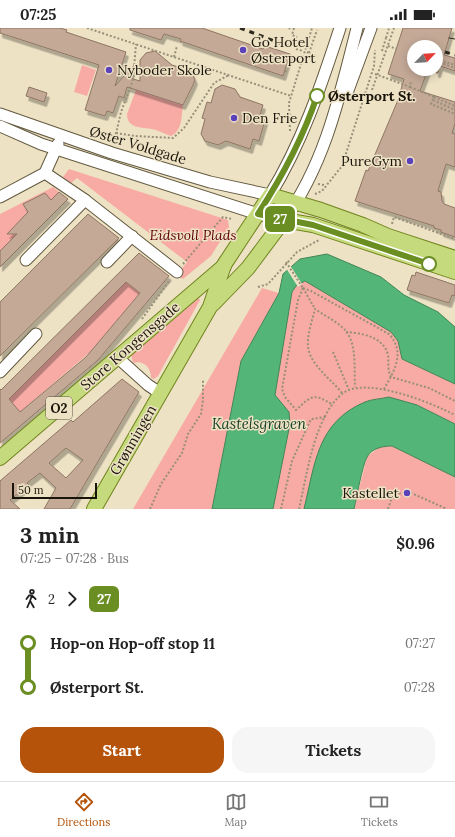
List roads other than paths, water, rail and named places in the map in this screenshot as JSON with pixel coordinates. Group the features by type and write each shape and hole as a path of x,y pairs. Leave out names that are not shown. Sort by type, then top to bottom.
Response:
{"main road":[{"path":"270,195 297,202 363,225 388,236 455,258"},
{"name":"O2","path":"258,214 270,195"},
{"name":"Grønningen","path":"94,509 210,307 224,265 258,214"},
{"path":"284,220 313,225 455,272"},
{"name":"Grønningen","path":"210,307 248,268 284,220"},
{"name":"Store Kongensgade","path":"0,458 224,265"}],"street":[{"path":"270,195 287,166 305,128 340,28"},
{"path":"284,220 297,202 309,181 322,150 357,28"},
{"path":"332,119 346,97 371,28"},
{"name":"Øster Voldgade","path":"0,114 112,153 210,182 270,195"},
{"name":"Øster Voldgade","path":"0,126 40,144 258,214 284,220"},
{"path":"0,197 45,173 56,149 60,135"},
{"path":"45,173 85,200 177,272"},
{"path":"26,260 85,200"},
{"path":"106,262 132,236"},
{"path":"0,372 36,334"},
{"name":"Grønningen","path":"117,357 148,385 160,392"}],"water":[{"name":"Kastelsgraven","path":"327,254 381,277 404,295 438,312 455,327 455,384 402,359 398,341 391,332 305,281 296,286 292,292 275,395 289,412 290,424 273,509 212,509 241,361 279,293 283,274 300,259"},
{"name":"Kastelsgraven","path":"389,397 417,405 455,424 455,477 392,446 381,447 372,451 367,457 361,474 354,509 304,509 315,461 328,433 337,421 349,410 365,402"}],"tram line":[{"path":"449,38 455,39"}],"railway":[{"path":"240,28 288,46"},
{"path":"445,52 455,55"}],"place":[{"name":"Go Hotel Østerport","path":"243,50"},
{"name":"Nyboder Skole","path":"109,70"},
{"name":"Østerport St.","path":"317,96"},
{"name":"Den Frie","path":"234,118"},
{"name":"PureGym","path":"410,161"},
{"name":"Kastellet","path":"407,493"}],"park label":[{"name":"Eidsvoll Plads","path":"193,235"}]}
